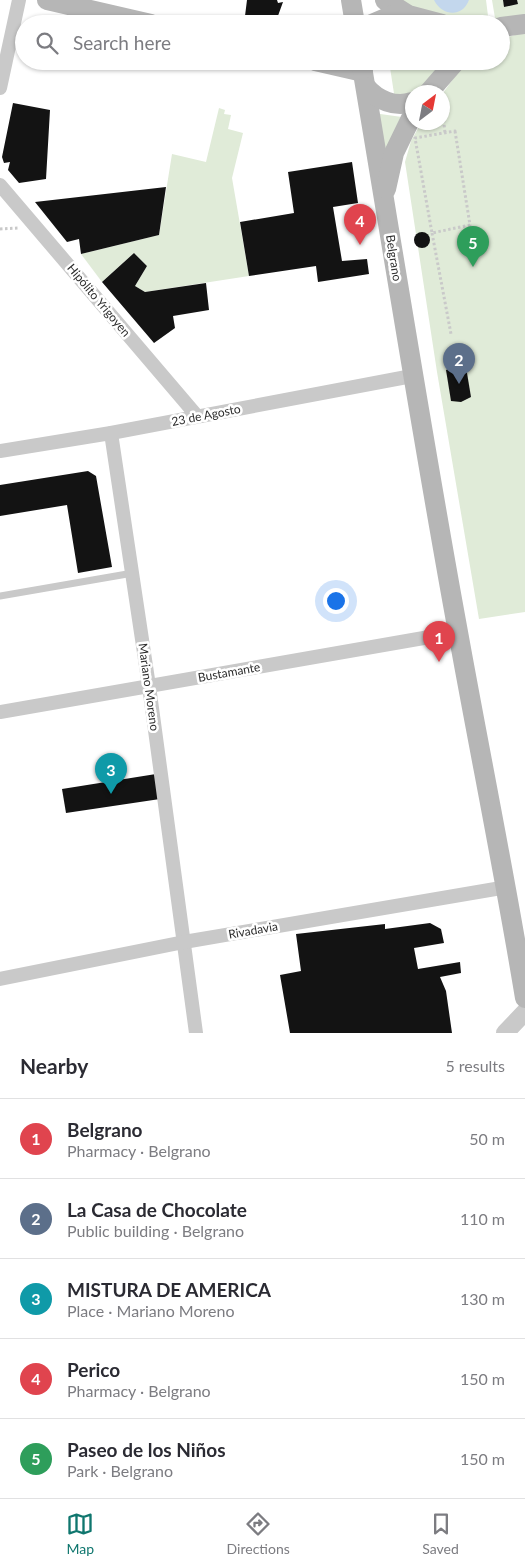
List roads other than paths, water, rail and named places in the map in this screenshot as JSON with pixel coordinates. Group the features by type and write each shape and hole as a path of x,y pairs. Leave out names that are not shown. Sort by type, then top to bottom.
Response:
{"main road":[{"path":"47,0 112,15"},
{"path":"351,0 354,15"},
{"path":"385,0 413,15"},
{"path":"510,26 525,24"},
{"path":"348,70 363,74 377,98 388,102 405,104"},
{"name":"Belgrano","path":"363,74 412,376 458,632 507,887 525,998"},
{"name":"Belgrano","path":"384,198 394,153 405,130"}],"street":[{"path":"17,15 20,0"},
{"path":"0,88 15,22"},
{"name":"Hipólito Yrigoyen","path":"0,185 197,416"},
{"name":"23 de Agosto","path":"0,450 110,434 412,376"},
{"name":"Mariano Moreno","path":"110,434 133,573 196,1033"},
{"name":"Bustamante","path":"0,712 458,632"},
{"name":"Rivadavia","path":"0,979 184,942 507,887"},
{"path":"505,1033 525,1012"}],"lane":[{"path":"0,596 133,573"}],"water":[{"path":"434,0 469,0 462,10 452,13 442,9"}],"place":[{"name":"Perico","path":"360,245"},
{"name":"Paseo de los Niños","path":"473,267"},
{"name":"La Casa de Chocolate","path":"459,384"},
{"name":"Belgrano","path":"439,662"},
{"name":"MISTURA DE AMERICA","path":"111,794"}]}
